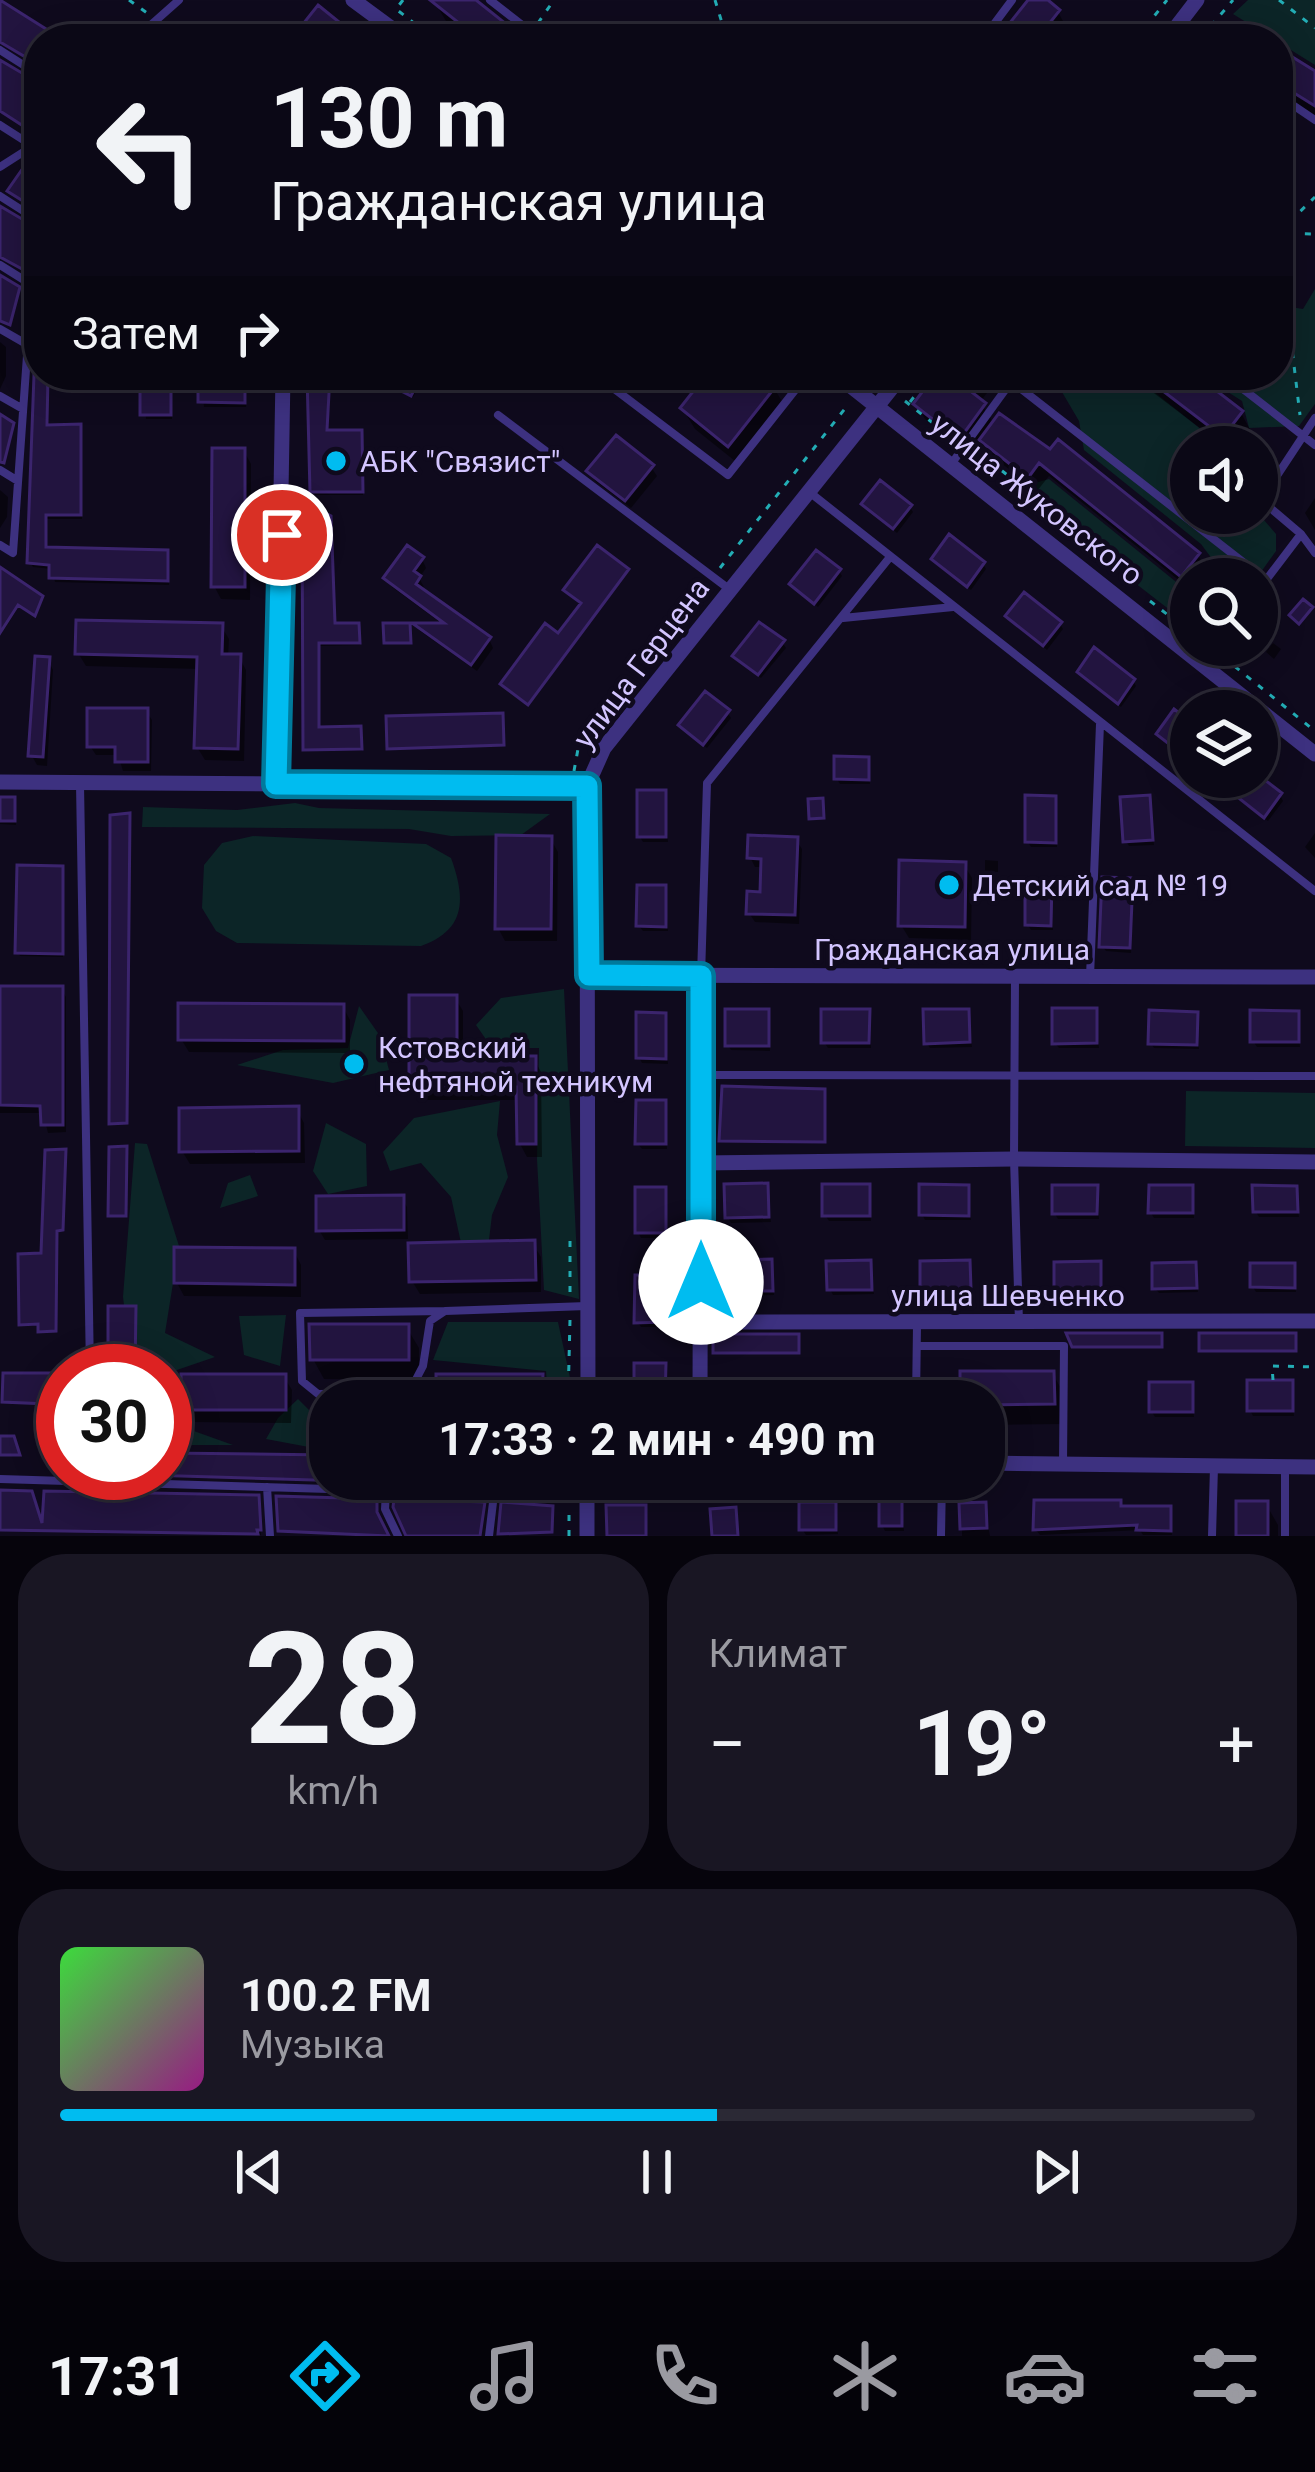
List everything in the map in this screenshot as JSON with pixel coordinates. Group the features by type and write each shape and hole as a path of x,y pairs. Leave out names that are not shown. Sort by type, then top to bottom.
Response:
{"street":[{"path":"353,0 386,24"},
{"path":"1180,22 1190,2"},
{"path":"276,784 283,390"},
{"name":"улица Жуковского","path":"856,390 1170,639"},
{"name":"улица Герцена","path":"588,1380 589,975 579,786 806,490 890,390"},
{"name":"улица Жуковского","path":"1205,666 1315,754"},
{"path":"0,782 579,786"},
{"name":"Гражданская улица","path":"589,975 1315,977"},
{"path":"700,1380 701,976"},
{"path":"701,1163 1315,1162"},
{"name":"улица Шевченко","path":"700,1322 1315,1321"},
{"path":"1005,1463 1315,1467"},
{"path":"587,1500 587,1536"}],"lane":[{"path":"149,24 179,0"},
{"path":"490,0 521,24"},
{"path":"0,545 13,553 24,390"},
{"path":"616,390 728,475 795,390"},
{"path":"951,464 1004,390"},
{"path":"1028,390 1238,558"},
{"path":"1244,390 1315,445"},
{"path":"0,395 23,409"},
{"path":"498,415 729,589"},
{"path":"1315,418 1261,500 1301,534 1315,553"},
{"path":"0,470 18,482"},
{"path":"806,490 1315,892"},
{"path":"1278,564 1301,534"},
{"path":"701,976 707,783 890,557"},
{"path":"841,618 954,608"},
{"path":"1090,977 1100,723"},
{"path":"80,783 90,1344"},
{"path":"1015,976 1019,1322"},
{"path":"701,1075 1315,1076"},
{"path":"309,1387 302,1381 300,1313 588,1306"},
{"path":"416,1380 423,1366 430,1321 445,1311"},
{"path":"916,1380 917,1322"},
{"path":"916,1346 1064,1346 1063,1464"},
{"path":"1212,1536 1214,1466"},
{"path":"1285,1466 1285,1536"},
{"path":"0,1479 36,1478"},
{"path":"192,1483 309,1488"},
{"path":"267,1487 270,1536"},
{"path":"386,1500 398,1536"},
{"path":"489,1536 493,1500"},
{"path":"941,1536 942,1500"}],"path":[{"path":"129,0 154,18"},
{"path":"403,0 396,9 415,24"},
{"path":"1148,24 1167,0"},
{"path":"1213,24 1233,0"},
{"path":"1280,0 1315,28"},
{"path":"1293,218 1315,197"},
{"path":"1293,359 1302,435"},
{"path":"579,786 578,749 858,392"},
{"path":"909,403 1020,485 1018,500"},
{"path":"1139,593 1170,616"},
{"path":"1238,666 1315,731"},
{"path":"568,1380 571,1238"},
{"path":"1274,1380 1272,1366 1315,1367"}],"green space":[{"path":"1248,0 1315,0 1315,65 1293,51 1293,24 1249,24 1233,14"},
{"path":"1315,289 1315,404 1299,426 1248,426 1242,401 1225,390 1293,390 1293,307 1303,309"},
{"path":"1061,390 1152,390 1197,426 1170,426 1170,519 1084,450 1079,421"},
{"path":"1049,479 1170,577 1170,610 1033,504 1024,486"},
{"path":"1189,534 1276,534 1271,558 1211,558"},
{"path":"295,803 319,808 550,814 521,835 451,836 409,829 142,827 143,807 237,810"},
{"path":"253,836 426,844 451,858 460,900 454,922 421,946 237,943 216,931 202,908 204,865 222,843"},
{"path":"564,989 579,1299 544,1290 537,1159 539,1048 492,1048 476,1025 501,998"},
{"path":"359,1006 380,1036 389,1070 333,1083 237,1065 283,1050 348,1048"},
{"path":"1186,1091 1315,1093 1315,1148 1185,1146"},
{"path":"500,1101 497,1135 508,1177 492,1215 485,1273 468,1275 451,1197 421,1163 390,1171 383,1152 414,1118"},
{"path":"326,1123 366,1144 367,1186 328,1194 313,1171"},
{"path":"135,1143 147,1144 179,1246 165,1333 188,1344 129,1344 123,1297"},
{"path":"250,1175 258,1196 220,1208 228,1183"},
{"path":"286,1315 280,1366 244,1355 239,1316"},
{"path":"448,1322 558,1322 570,1380 547,1380 546,1371 433,1360"},
{"path":"192,1346 215,1357 192,1365"},
{"path":"298,1399 309,1410 309,1447 266,1439 278,1418"},
{"path":"192,1430 233,1445 192,1445"}],"building":[{"path":"0,0 38,24 24,24 24,56 0,42"},
{"path":"430,0 476,0 506,24 460,24"},
{"path":"1028,0 1048,0 1060,10 1049,24 1009,24"},
{"path":"318,5 341,24 303,24"},
{"path":"1293,57 1315,71 1315,106 1293,92"},
{"path":"0,60 24,74 24,126 0,111"},
{"path":"24,167 24,202 7,191"},
{"path":"0,206 24,220 24,270 0,257"},
{"path":"0,275 20,287 10,325 0,321"},
{"path":"33,390 48,390 47,425 81,424 81,515 46,515 46,547 168,550 168,581 49,578 49,565 27,563"},
{"path":"140,390 171,390 171,415 140,415"},
{"path":"198,390 245,390 245,403 198,402"},
{"name":"АБК \"Связист\"","path":"307,390 329,390 327,430 362,430 363,492 310,492"},
{"path":"694,390 773,390 728,447 680,408"},
{"path":"924,390 969,390 986,403 959,440 913,404"},
{"path":"1162,390 1216,390 1243,411 1231,426 1209,426"},
{"path":"999,413 1050,449 1058,439 1170,529 1170,534 1200,553 1196,558 1170,558 1170,568 1039,463 1028,478 979,440"},
{"path":"0,414 14,423 4,463 0,462"},
{"path":"616,435 654,465 625,501 586,471"},
{"path":"212,448 245,448 245,587 211,587"},
{"path":"880,480 912,505 893,529 861,504"},
{"path":"316,508 331,516 335,623 359,623 360,643 319,643 319,727 361,726 362,749 303,750 302,509"},
{"path":"949,534 985,562 967,587 931,559"},
{"path":"407,545 424,557 414,571 421,576 416,584 491,637 471,665 412,623 444,623 383,578"},
{"path":"597,545 629,569 528,705 500,684 545,623 558,633 581,603 563,590"},
{"path":"816,550 841,569 814,604 789,584"},
{"path":"0,567 43,596 35,616 18,605 0,633"},
{"path":"1024,592 1062,622 1043,646 1005,616"},
{"path":"1303,599 1313,607 1299,624 1289,615"},
{"path":"76,620 223,623 222,654 241,654 238,749 194,748 197,657 75,654"},
{"path":"759,622 785,640 758,675 732,656"},
{"path":"383,623 410,623 411,643 384,643"},
{"path":"1094,647 1135,679 1118,704 1077,672"},
{"path":"35,656 50,657 43,757 28,756"},
{"path":"705,691 730,710 703,745 678,725"},
{"path":"87,708 148,708 148,762 115,762 115,747 87,747"},
{"path":"503,713 504,745 387,749 386,716"},
{"path":"1170,715 1170,745 1156,734"},
{"path":"834,756 869,757 869,780 834,779"},
{"path":"637,790 666,790 666,837 637,837"},
{"path":"1278,790 1282,793 1264,818 1239,798 1278,798"},
{"path":"1025,795 1056,796 1056,843 1025,842"},
{"path":"1150,795 1153,840 1123,842 1120,797"},
{"path":"0,797 15,797 15,821 0,821"},
{"path":"823,798 824,818 809,819 808,799"},
{"path":"130,813 127,1123 109,1124 110,815"},
{"path":"496,835 552,836 551,929 495,929"},
{"path":"748,835 798,837 795,915 746,914 747,891 760,892 761,859 747,858"},
{"path":"899,860 966,862 965,927 898,926"},
{"path":"17,865 63,866 63,954 15,953"},
{"path":"1102,877 1133,878 1130,948 1099,947"},
{"path":"1025,880 1052,880 1051,926 1025,925"},
{"path":"637,885 666,885 666,927 636,926"},
{"path":"0,986 63,986 63,1125 41,1125 40,1106 0,1105"},
{"path":"409,995 457,995 457,1056 536,1056 536,1144 517,1144 516,1087 409,1088"},
{"path":"178,1003 344,1004 344,1041 178,1040"},
{"path":"1052,1008 1097,1008 1097,1043 1052,1044"},
{"path":"725,1009 769,1009 769,1046 725,1046"},
{"path":"821,1009 870,1009 869,1043 821,1043"},
{"path":"923,1009 969,1009 970,1042 924,1044"},
{"path":"1149,1010 1198,1012 1197,1045 1148,1044"},
{"path":"1250,1010 1299,1011 1299,1042 1250,1042"},
{"path":"636,1012 666,1013 666,1059 636,1058"},
{"path":"722,1086 825,1089 825,1142 719,1141"},
{"path":"636,1100 666,1100 666,1144 635,1144"},
{"path":"299,1106 299,1151 179,1152 179,1108"},
{"path":"127,1146 126,1216 108,1216 109,1147"},
{"path":"66,1149 63,1230 57,1231 56,1331 38,1332 38,1324 19,1325 18,1254 41,1253 45,1150"},
{"path":"768,1183 769,1217 725,1218 724,1184"},
{"path":"822,1184 870,1184 870,1216 822,1216"},
{"path":"919,1184 969,1185 969,1216 919,1215"},
{"path":"1052,1185 1098,1185 1097,1214 1052,1214"},
{"path":"1149,1185 1193,1185 1193,1213 1148,1213"},
{"path":"1252,1185 1297,1186 1298,1212 1253,1212"},
{"path":"635,1187 666,1187 666,1233 635,1233"},
{"path":"404,1195 404,1230 316,1231 316,1196"},
{"path":"535,1240 536,1280 409,1282 408,1243"},
{"path":"174,1247 295,1248 295,1285 174,1283"},
{"path":"772,1259 773,1291 728,1291 728,1260"},
{"path":"871,1260 872,1290 827,1290 826,1261"},
{"path":"970,1260 971,1289 920,1290 920,1261"},
{"path":"1101,1261 1101,1288 1054,1289 1054,1262"},
{"path":"1196,1262 1197,1288 1152,1289 1152,1263"},
{"path":"1250,1263 1295,1263 1295,1288 1250,1287"},
{"path":"635,1275 666,1275 666,1322 634,1323"},
{"path":"108,1306 136,1306 135,1344 108,1344"},
{"path":"309,1324 409,1324 409,1360 310,1360"},
{"path":"1066,1333 1162,1333 1162,1347 1072,1347"},
{"path":"1199,1333 1296,1333 1296,1351 1199,1351"},
{"path":"713,1334 799,1334 799,1353 713,1353"},
{"path":"634,1363 666,1363 666,1380 634,1380"},
{"path":"960,1371 1054,1371 1055,1404 1005,1405 1005,1380 960,1380"},
{"path":"3,1373 36,1373 36,1403 2,1402"},
{"path":"192,1374 286,1374 286,1410 192,1410"},
{"path":"436,1374 543,1374 543,1380 436,1380"},
{"path":"1247,1380 1293,1380 1293,1411 1247,1411"},
{"path":"1149,1382 1193,1382 1193,1412 1149,1412"},
{"path":"0,1436 14,1436 20,1455 0,1455"},
{"path":"192,1453 309,1455 309,1480 192,1476"},
{"path":"0,1490 32,1491 42,1523 43,1500 259,1495 258,1534 0,1530"},
{"path":"276,1496 377,1500 377,1512 389,1536 278,1531"},
{"path":"394,1500 485,1502 480,1536 406,1536"},
{"path":"1034,1500 1121,1500 1121,1506 1171,1506 1171,1531 1136,1530 1137,1525 1033,1530"},
{"path":"879,1501 902,1501 902,1526 879,1526"},
{"path":"1236,1501 1268,1501 1268,1536 1236,1536"},
{"path":"501,1502 553,1506 552,1532 498,1534"},
{"path":"799,1502 836,1502 836,1530 799,1530"},
{"path":"986,1502 987,1528 960,1529 959,1503"},
{"path":"606,1505 646,1505 646,1536 607,1536"},
{"path":"736,1507 738,1536 712,1536 710,1509"}],"place":[{"name":"АБК \"Связист\"","path":"336,461"},
{"name":"Детский сад № 19","path":"949,885"},
{"name":"Кстовский нефтяной техникум","path":"354,1064"}],"route":[{"path":"282,535 276,784 587,786 589,975 701,976 701,1282"}]}
